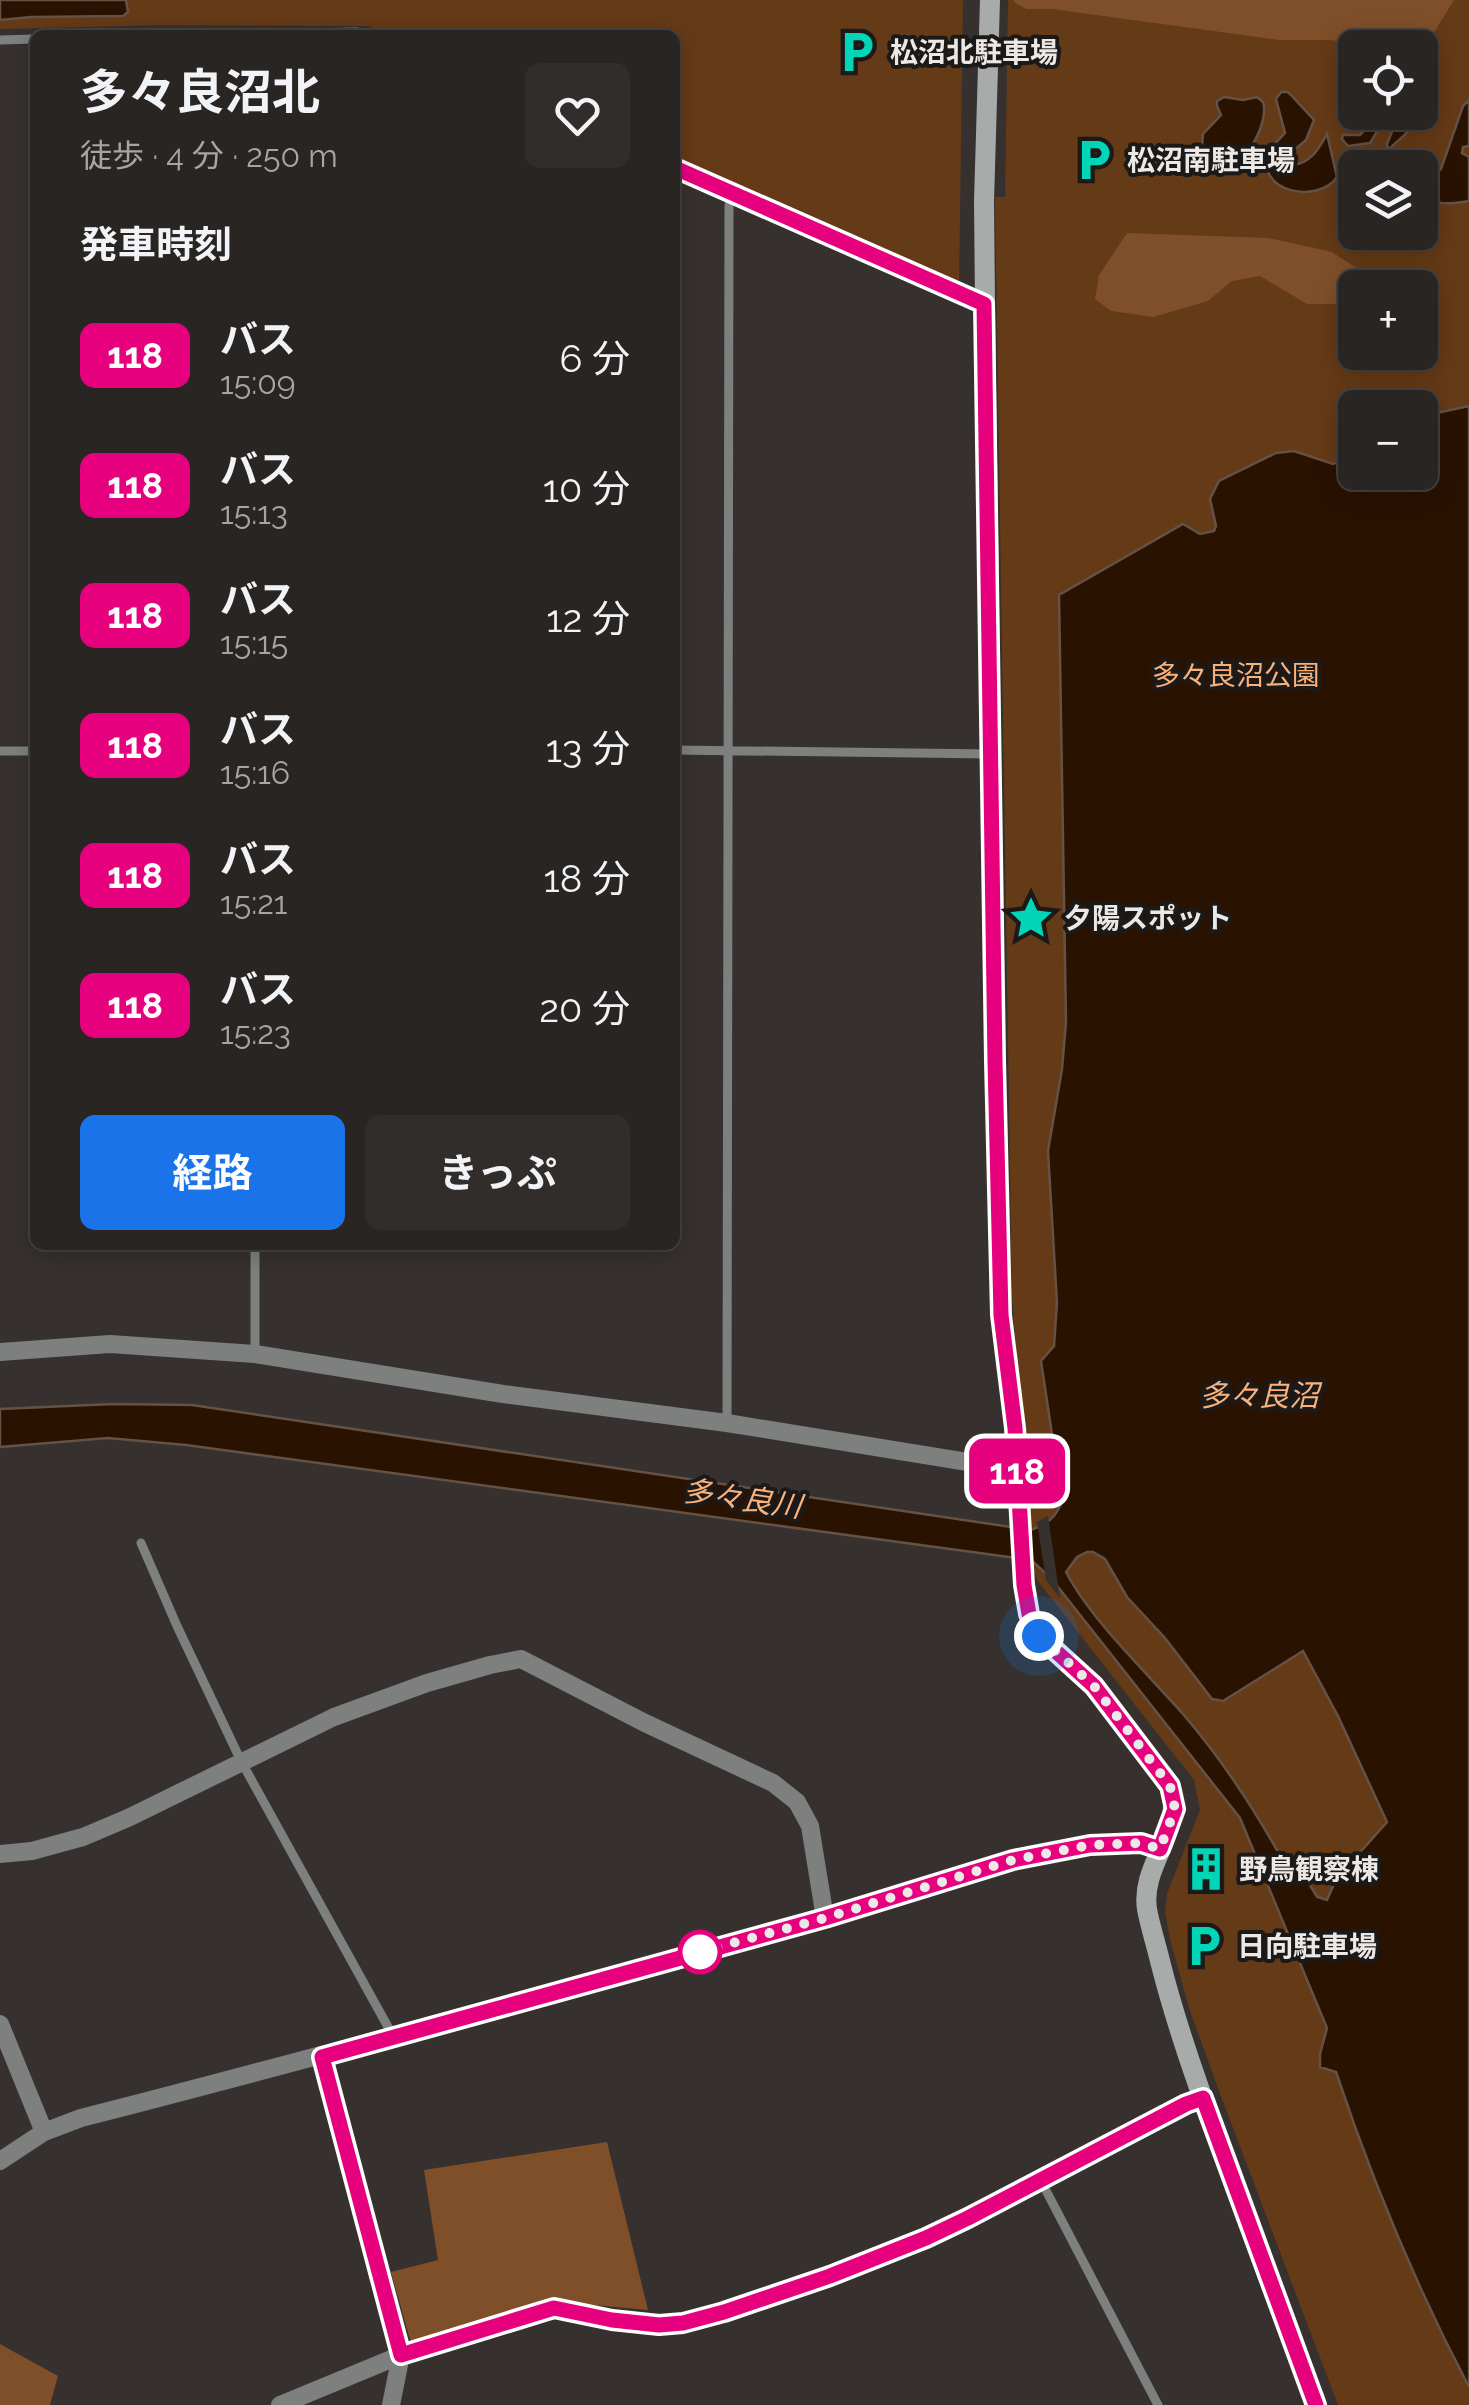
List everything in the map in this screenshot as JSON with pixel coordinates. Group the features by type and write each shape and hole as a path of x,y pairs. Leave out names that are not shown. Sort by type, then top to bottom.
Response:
{"street":[{"path":"990,0 984,304 995,1061 1001,1315 1015,1428 1024,1585 1029,1614 1039,1636 1094,1686 1170,1786 1175,1809 1147,1889 1146,1905 1172,2005 1203,2098 1316,2405"},
{"path":"0,1352 110,1344 255,1354 1017,1470"},
{"path":"0,1854 32,1851 83,1837 334,1717 442,1678 520,1659 772,1784 797,1802 810,1826 825,1918"},
{"path":"0,2162 44,2132 81,2118 322,2057 825,1918 1013,1860 1090,1845 1141,1843 1160,1849"},
{"path":"0,2024 44,2132"},
{"path":"322,2057 401,2355 391,2405"},
{"path":"280,2405 401,2355"}],"lane":[{"path":"0,40 30,39"},
{"path":"680,170 984,304"},
{"path":"727,1423 731,193"},
{"path":"0,750 30,750"},
{"path":"680,750 992,754"},
{"path":"255,1354 256,1250"},
{"path":"141,1543 240,1761 393,2036"},
{"path":"401,2355 554,2308 659,2325 724,2312 878,2258 968,2218 1203,2098"},
{"path":"1040,2179 1158,2405"}],"green space":[{"path":"0,0 963,0 959,285 680,162 680,30 163,25 0,29"},
{"name":"多々良沼","path":"1008,0 1469,0 1469,2405 1338,2405 1216,2083 1170,1939 1165,1912 1167,1894 1200,1810 1194,1780 1037,1580 1032,1565 1012,1297 995,197 1005,197"}],"shaded area":[{"path":"1454,0 1435,30 1338,30 1338,41 1280,40 1052,9 1026,9 1014,2"},
{"path":"1127,233 1269,238 1332,252 1360,270 1338,270 1338,304 1307,304 1260,276 1232,281 1208,301 1153,317 1111,311 1095,299 1099,275"},
{"path":"607,2142 648,2310 552,2301 411,2343 391,2272 438,2260 424,2170"},
{"path":"0,2344 58,2376 50,2405 0,2405"}],"water":[{"path":"0,0 126,0 128,12 123,16 0,20"},
{"path":"1281,92 1288,92 1314,120 1306,140 1288,161 1292,165 1309,159 1327,134 1337,177 1317,190 1304,192 1280,185 1267,167 1269,153 1285,133 1276,99"},
{"path":"1224,97 1257,97 1263,102 1264,111 1252,146 1234,164 1224,168 1214,167 1201,157 1203,134 1221,115 1217,101"},
{"path":"1469,100 1469,146 1463,147 1462,153 1469,157 1469,201 1438,202 1438,172 1463,106"},
{"path":"1365,130 1378,130 1370,143 1348,146 1342,139 1343,135 1360,135"},
{"path":"1393,130 1410,130 1388,150"},
{"name":"多々良沼","path":"1469,406 1469,2387 1396,2232 1336,2072 1320,2067 1327,2028 1240,1818 1051,1578 1031,1560 186,1445 108,1438 0,1447 0,1409 192,1405 1031,1530 1046,1523 1062,1501 1041,1361 1054,1346 1057,1303 1048,1151 1066,1022 1059,595 1183,524 1200,534 1214,531 1210,499 1219,481 1276,453 1294,451 1338,462 1338,490 1438,490 1438,413","holes":["1087,1552 1105,1559 1127,1597 1212,1699 1223,1701 1303,1651 1387,1822 1342,1866 1327,1900 1317,1897 1301,1870 1289,1872 1213,1751 1104,1627 1066,1572 1077,1557"]}],"pier":[{"path":"1048,1516 1060,1598 1046,1580 1037,1522"}],"bus line":[{"name":"118","path":"680,170 984,304 1001,1315 1015,1428 1024,1585 1029,1614 1039,1636 1094,1686 1154,1762 1170,1786 1175,1809 1160,1849 1141,1843 1090,1845 1013,1860 825,1918 322,2057 401,2355 554,2308 659,2325 724,2312 926,2238 1203,2098 1316,2405"}],"place":[{"name":"松沼北駐車場","path":"857,52"},
{"name":"松沼南駐車場","path":"1094,160"},
{"name":"夕陽スポット","path":"1031,918"},
{"name":"野鳥観察棟","path":"1206,1869"},
{"name":"日向駐車場","path":"1204,1946"}],"route":[{"path":"700,1952 1013,1860 1090,1845 1141,1843 1160,1849 1175,1809 1170,1786 1094,1686 1039,1636"}],"park label":[{"name":"多々良沼公園","path":"1236,675"}],"water label":[{"name":"多々良川","path":"742,1499"}]}
